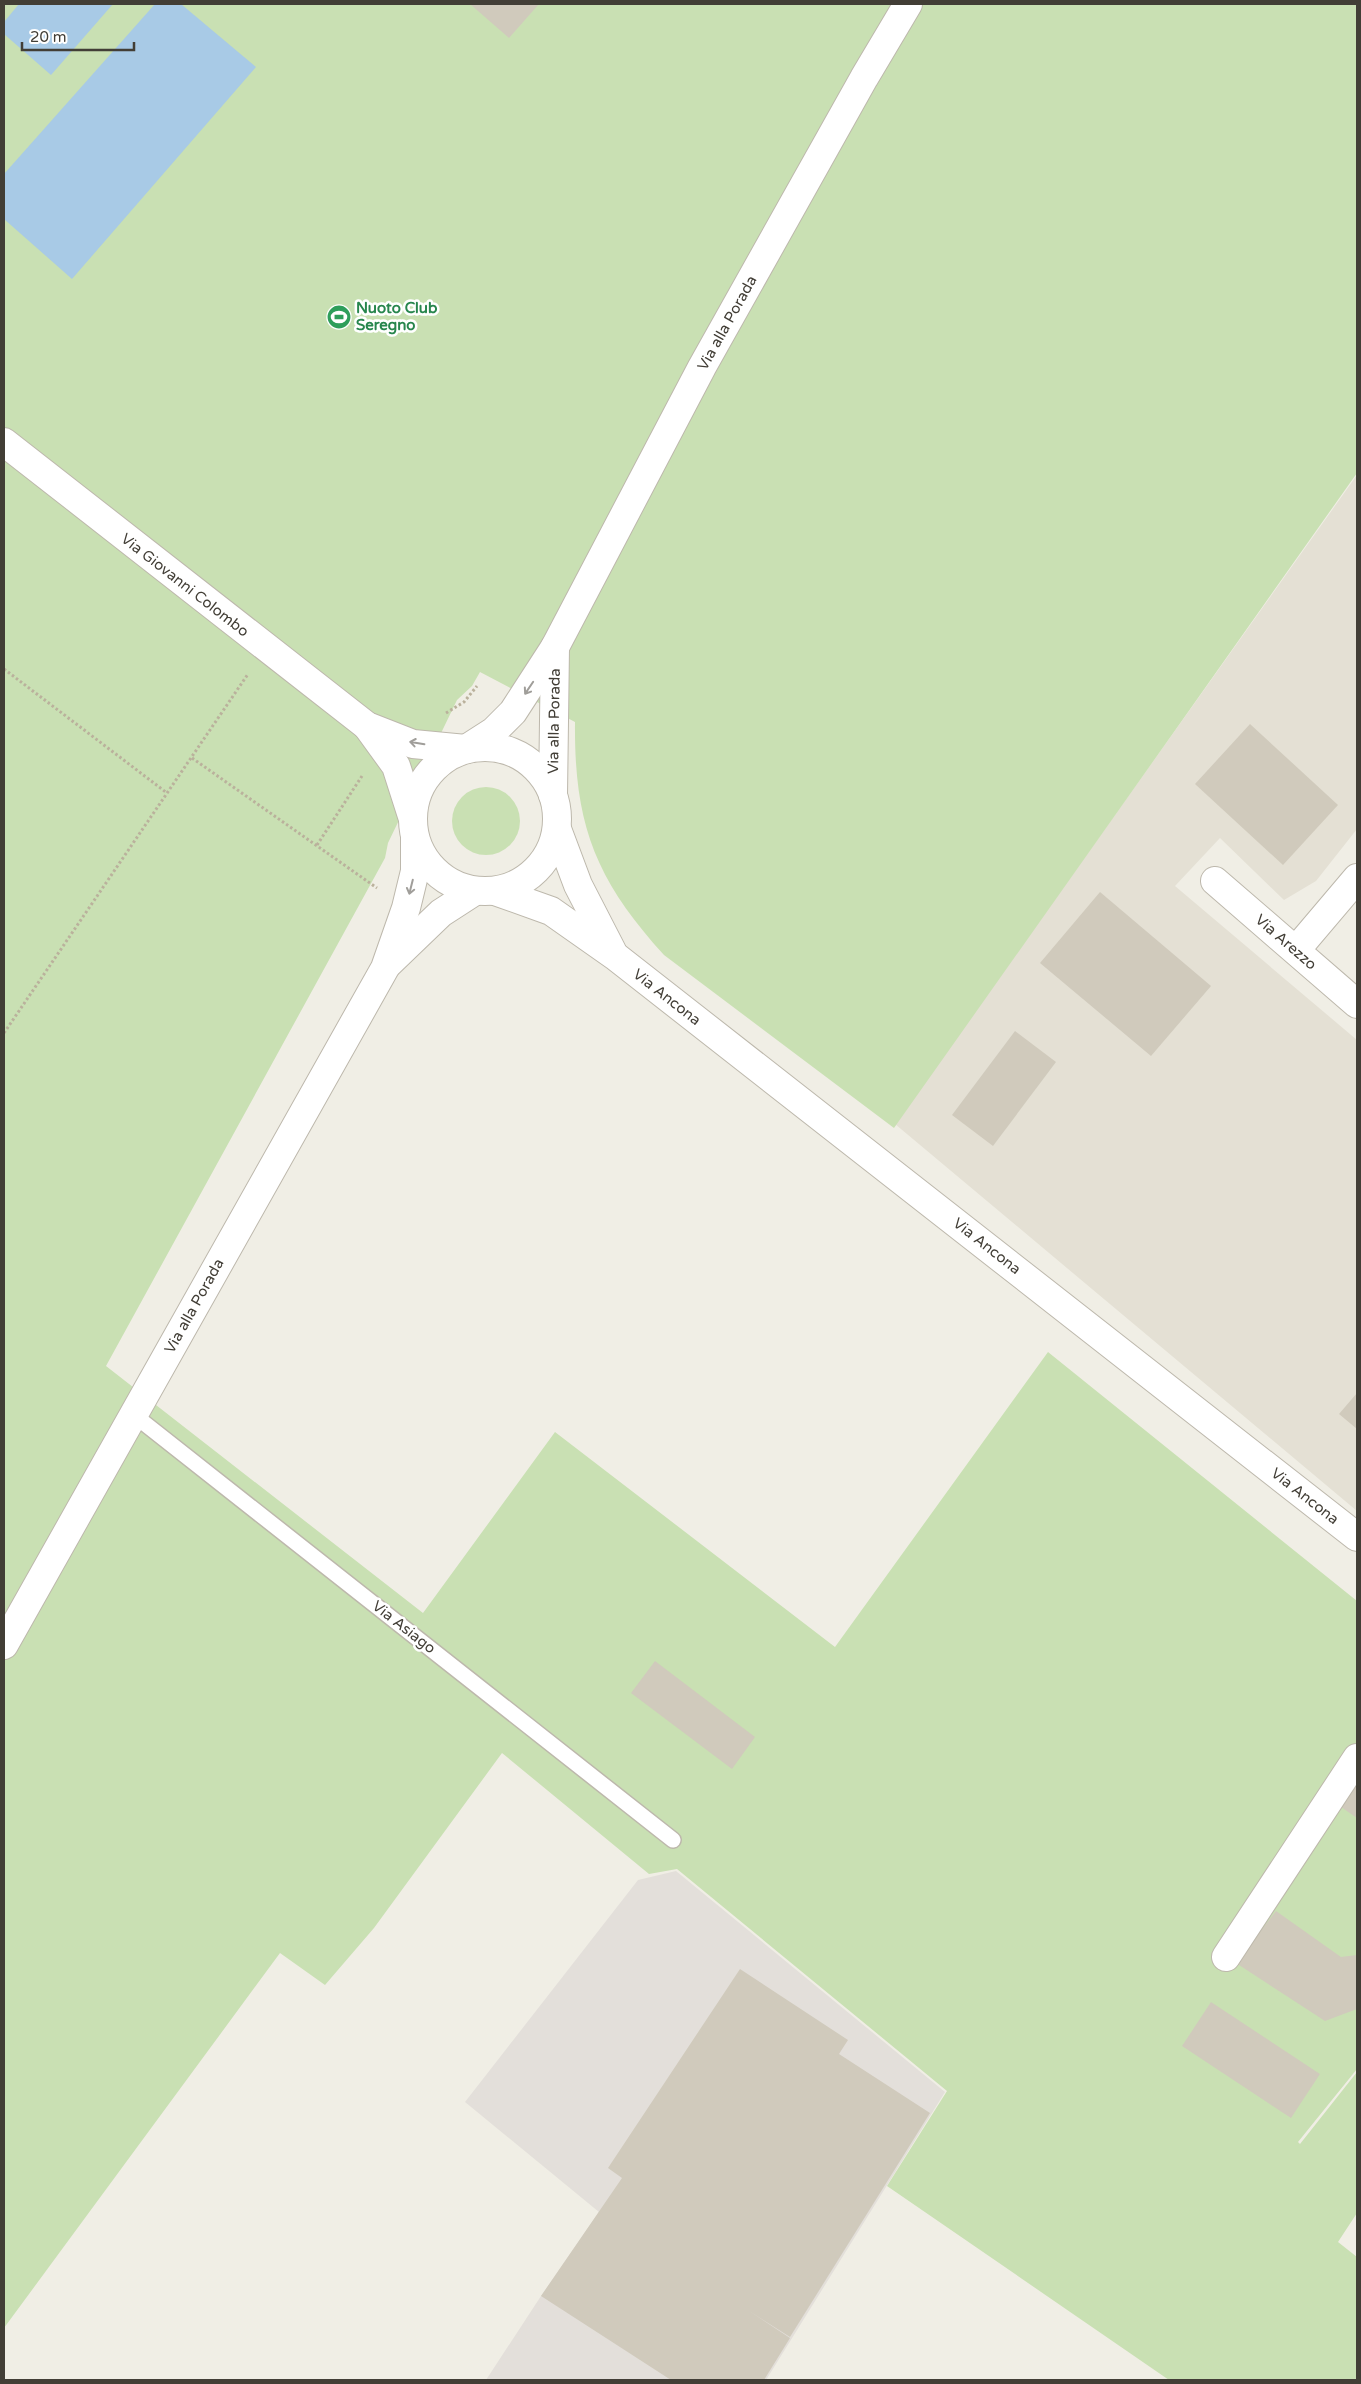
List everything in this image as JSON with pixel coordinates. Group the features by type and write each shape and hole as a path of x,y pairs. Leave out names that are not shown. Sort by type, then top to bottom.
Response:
{"street":[{"name":"Via alla Porada","path":"466,749 494,732 513,712 556,647 702,368 864,78 908,4"},
{"name":"Via Giovanni Colombo","path":"4,442 266,649 367,726 413,744 466,749"},
{"name":"Via alla Porada","path":"553,795 556,647"},
{"name":"Via Giovanni Colombo","path":"367,726 396,766 414,827"},
{"path":"487,747 504,749 520,756 535,766 546,780 553,795 557,812 557,829 552,847 543,863 530,876 515,886 485,891 455,885 438,875 425,860 414,827 417,792 429,773 446,758 466,749 487,747"},
{"name":"Via alla Porada","path":"4,1645 385,968 406,908 415,871 414,827"},
{"name":"Via Ancona","path":"557,829 578,885 615,956"},
{"path":"1296,950 1357,878"},
{"name":"Via Arezzo","path":"1215,881 1357,1004"},
{"name":"Via alla Porada","path":"385,968 441,913 485,891"},
{"name":"Via Ancona","path":"485,891 551,912 615,956 1357,1537"},
{"path":"1226,1957 1357,1758"}],"lane":[{"name":"Via Asiago","path":"134,1415 674,1840"}],"path":[{"path":"4,1033 266,649"},
{"path":"4,669 167,793"},
{"path":"444,714 464,702 476,686"},
{"path":"192,758 385,894"},
{"path":"317,845 364,773"}],"shaded area":[{"path":"1357,475 1357,829 1316,881 1284,900 1220,838 1175,886 1357,1040 1357,1511 895,1124"},
{"path":"676,1871 945,2092 766,2380 486,2380 599,2212 465,2102 638,1880"}],"green space":[{"path":"4,4 1357,4 1357,473 894,1128 664,955 621,901 605,875 593,848 579,791 575,722 480,672 472,686 457,700 388,843 385,858 106,1366 423,1613 555,1432 835,1647 1048,1352 1357,1601 1357,2069 1298,2142 1300,2144 1357,2072 1357,2213 1338,2242 1357,2257 1357,2380 1169,2380 887,2186 947,2091 677,1869 649,1874 502,1753 374,1928 325,1985 280,1953 4,2328"},
{"path":"486,787 499,790 510,797 517,808 520,821 517,834 510,845 499,852 486,855 473,852 462,845 455,834 452,821 455,808 462,797 473,790"}],"water":[{"path":"19,4 113,4 51,75 4,34 4,22"},
{"path":"155,4 181,4 256,67 72,279 4,219 4,174"}],"building":[{"path":"470,4 539,4 509,38"},
{"path":"1250,724 1338,805 1283,865 1195,784"},
{"path":"1100,892 1211,986 1151,1056 1040,963"},
{"path":"1015,1031 1056,1062 993,1146 952,1115"},
{"path":"1357,1393 1357,1429 1339,1414"},
{"path":"655,1661 755,1737 732,1769 631,1693"},
{"path":"1357,1781 1357,1818 1341,1807"},
{"path":"1276,1911 1341,1957 1357,1955 1357,2009 1325,2021 1236,1963"},
{"path":"740,1969 848,2040 839,2054 930,2113 790,2337 746,2309 790,2338 764,2380 671,2380 541,2296 622,2178 608,2168"},
{"path":"1211,2002 1320,2074 1291,2118 1182,2046"}],"place":[{"name":"Nuoto Club Seregno","path":"339,317"}]}
